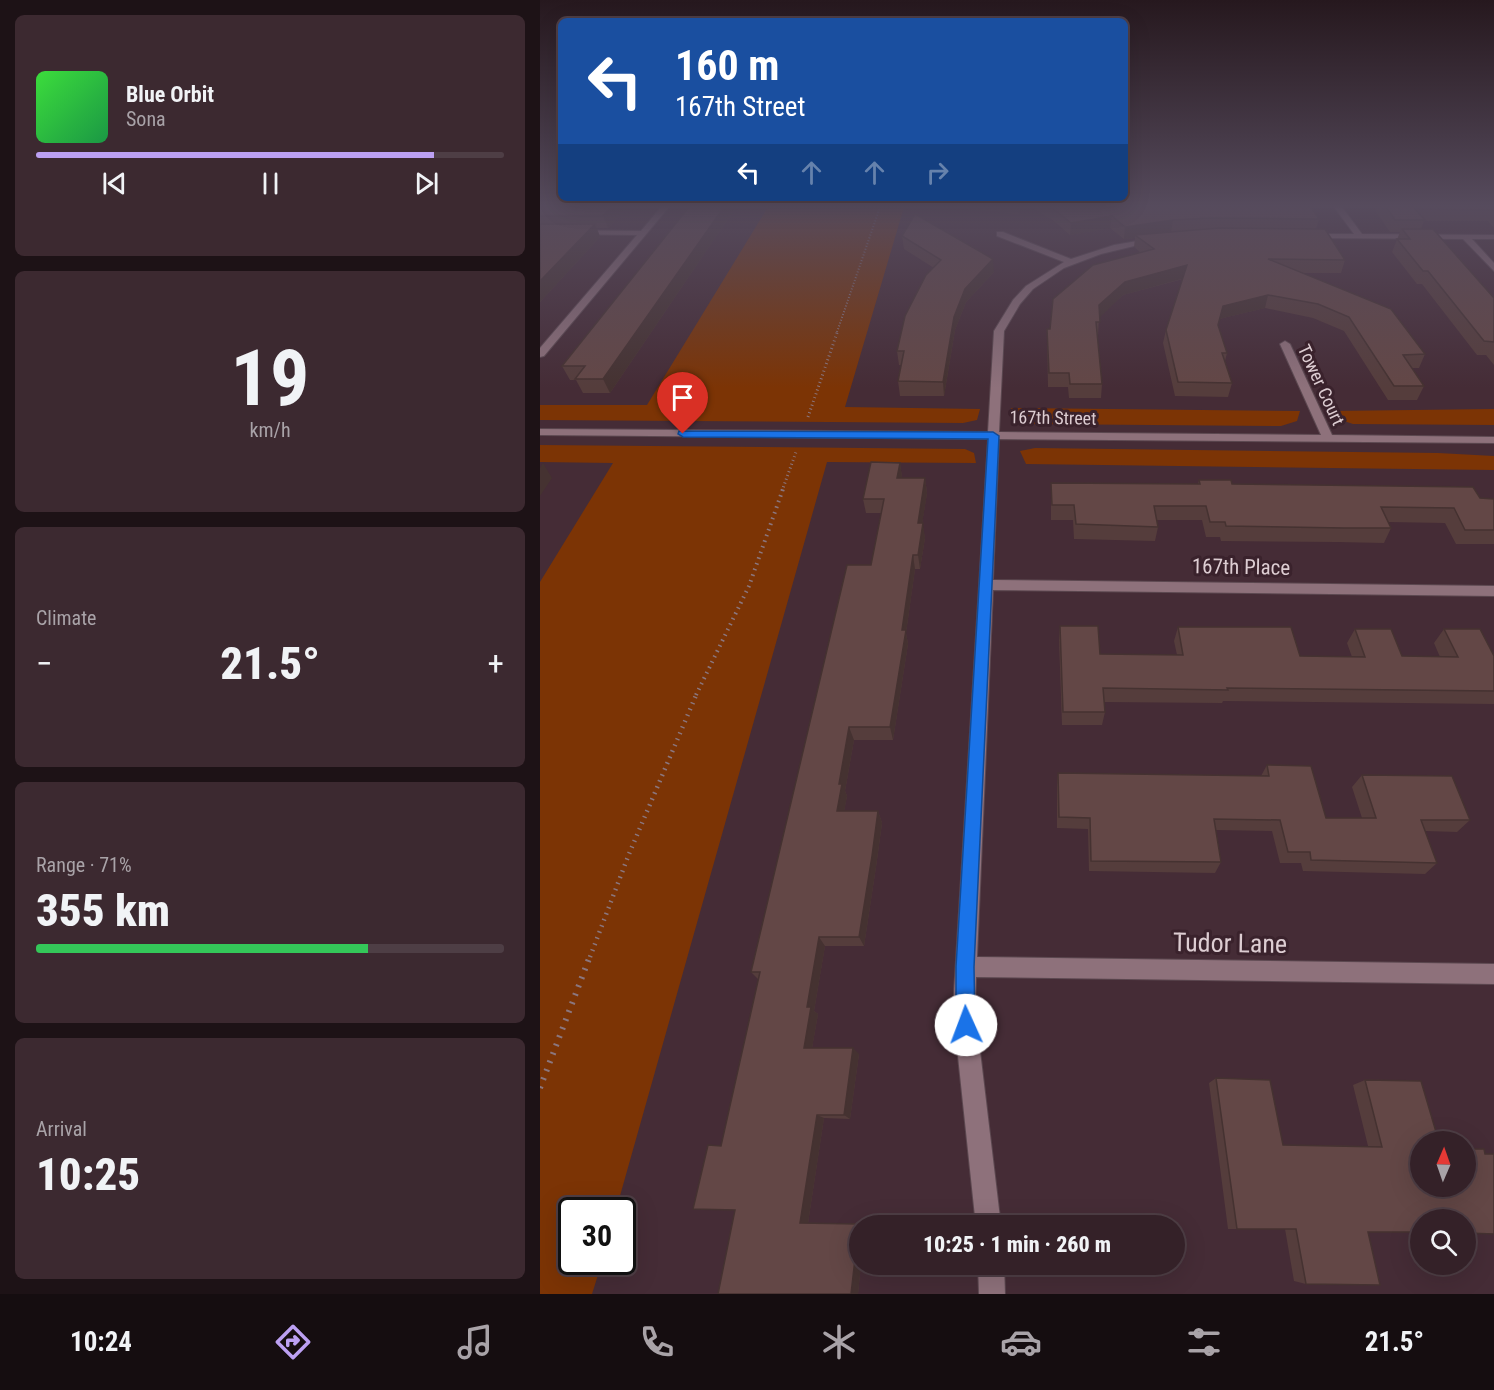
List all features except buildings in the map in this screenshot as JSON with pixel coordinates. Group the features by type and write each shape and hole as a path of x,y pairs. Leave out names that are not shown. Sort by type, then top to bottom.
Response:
{"street":[{"path":"540,354 614,267"},
{"path":"988,1215 967,1041 965,967 999,331 1017,302 1040,280 1059,267"},
{"path":"540,334 557,334"},
{"name":"Tower Court","path":"1285,344 1328,439"},
{"name":"167th Street","path":"540,432 1494,440"},
{"name":"167th Place","path":"987,585 1494,591"},
{"name":"Tudor Lane","path":"965,967 1494,974"},
{"path":"991,1275 992,1294"}],"path":[{"path":"540,1088 655,791 690,708 749,586 859,267"}],"shaded area":[{"path":"731,267 886,267 845,407 980,409 977,420 963,423 540,420 540,405 647,405"},
{"path":"1011,408 1300,411 1297,421 1281,426 1030,424 1019,423"},
{"path":"1494,409 1494,425 1353,424 1341,420 1330,411"},
{"path":"540,445 965,449 974,453 976,463 827,462 620,1197 558,1197 558,1275 598,1275 592,1294 540,1294 540,582 613,463 540,462"},
{"path":"1035,448 1438,453 1494,456 1494,470 1026,464 1020,451"}],"route":[{"path":"683,434 993,436 965,967 966,1025"}]}
